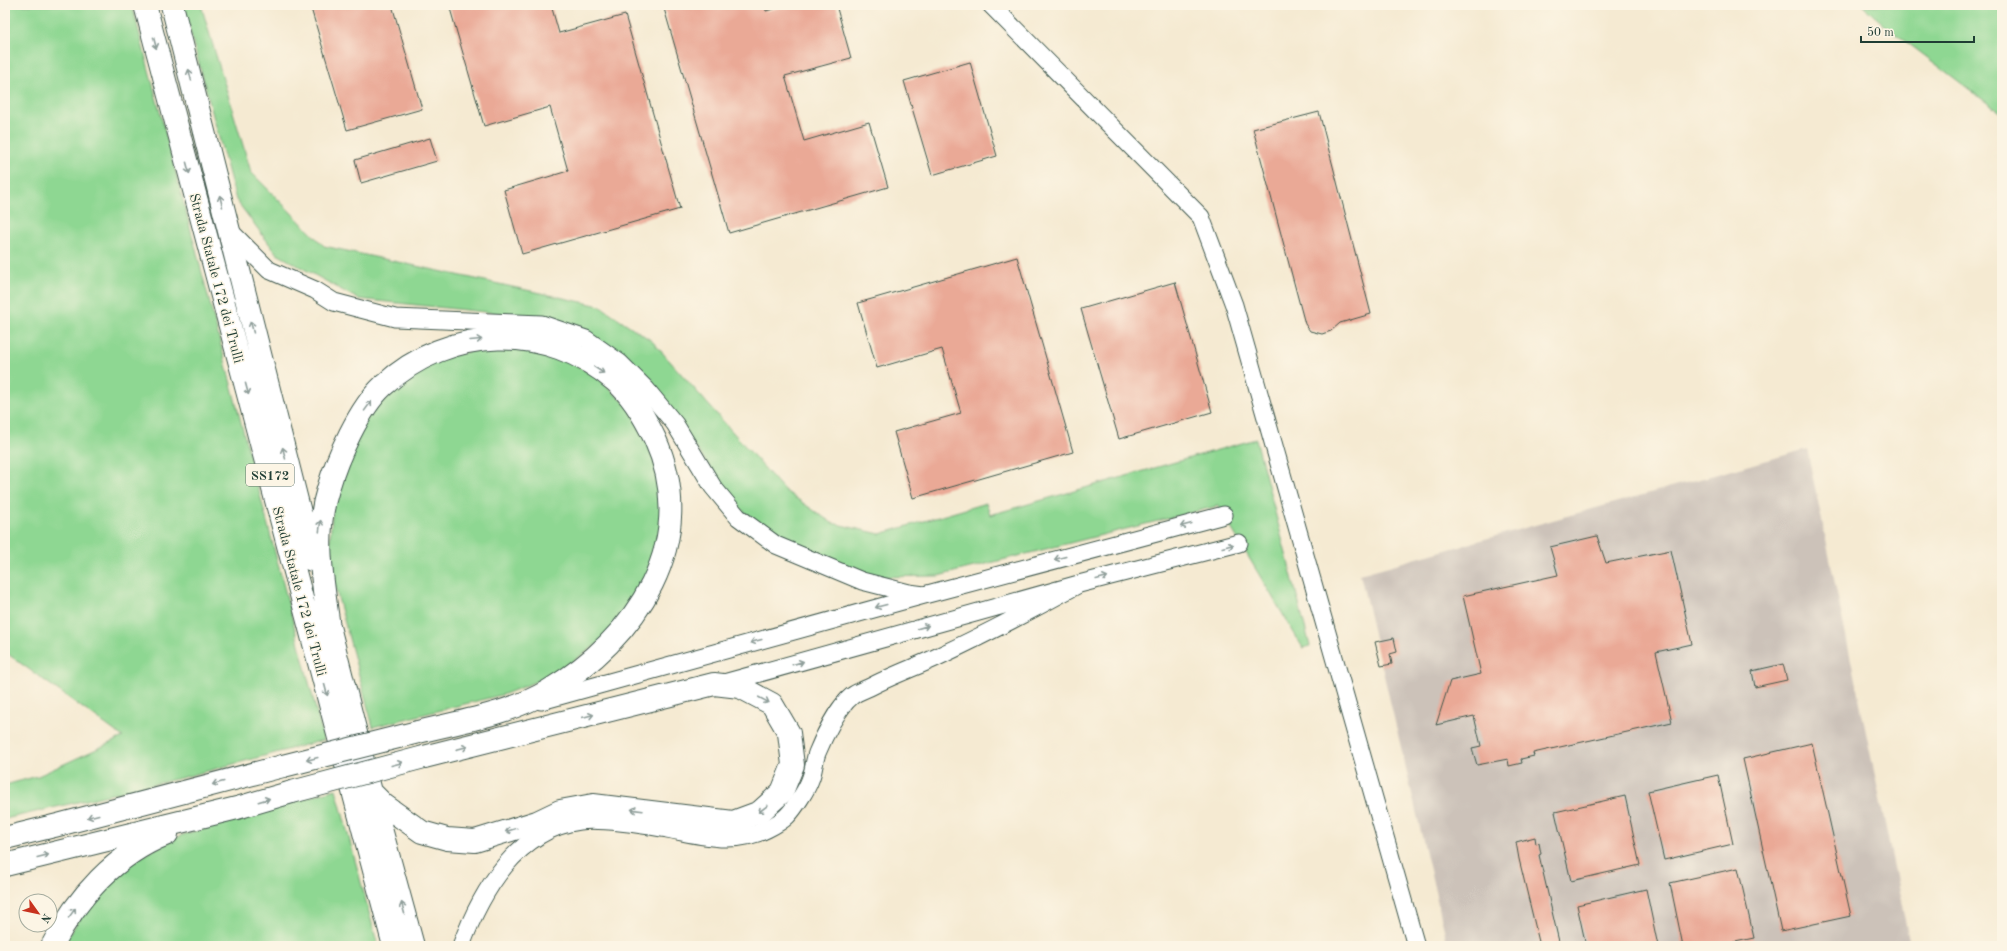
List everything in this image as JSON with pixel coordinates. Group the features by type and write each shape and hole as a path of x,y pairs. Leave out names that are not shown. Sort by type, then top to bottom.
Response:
{"highway":[{"name":"Strada Statale 172 dei Trulli","path":"145,5 394,946"},
{"name":"Strada Statale 172 dei Trulli","path":"172,5 371,792 413,946"},
{"path":"5,838 66,824 283,766 515,708 548,691 590,660 619,633 651,588 663,560 669,529 671,501 668,474 646,420 616,381 558,348 534,341 505,337 466,341 438,351 407,367 381,388 361,415 343,449 328,490 320,527 319,551 328,620"},
{"path":"5,865 237,808 424,757 714,684 740,687 772,704 789,733 793,765 782,792 760,812 732,822 593,805 560,811 537,822 475,841 447,839 422,832 389,809 371,792"},
{"path":"52,946 62,925 83,897 104,874 130,854 157,838 237,808"},
{"path":"384,906 387,946"}],"street":[{"path":"991,5 1201,217 1234,305 1416,946"},
{"path":"227,227 269,270 315,290 334,302 395,318 542,324 586,339 620,363 646,389 675,424 713,487 738,517 776,545 862,581 909,593 924,595"},
{"path":"515,708 924,595 1224,515"},
{"path":"720,684 1079,584 1239,543"},
{"path":"461,946 476,910 490,885 504,866 528,844 549,829 580,820 666,829 707,838 747,836 765,830 787,817 810,781 817,754 826,734 837,715 852,696 883,680 1009,623 1079,584"}],"shaded area":[{"path":"1807,449 1910,944 1900,946 1448,946 1360,574"}],"green space":[{"path":"5,5 132,5 324,740 181,778 5,819 5,785 38,776 123,737 5,652"},
{"path":"183,5 201,5 251,172 324,246 600,306 652,341 784,490 832,523 880,534 986,503 990,515 1256,439 1310,646 1303,648 1218,506 938,576 872,577 812,559 740,509 646,379 533,317 358,299 277,254 236,200"},
{"path":"1862,5 2002,5 2002,114 1888,28"},
{"path":"502,344 555,353 597,377 629,407 656,460 664,517 648,582 606,638 555,674 505,694 373,727 333,579 329,551 334,492 364,422 381,397 437,359"},
{"path":"336,789 378,946 61,946 109,877 149,852 182,835"}],"building":[{"path":"310,5 392,5 422,109 347,130"},
{"path":"449,5 551,5 559,33 625,15 680,209 522,254 504,190 568,171 550,107 484,126"},
{"path":"663,5 765,5 766,11 788,5 836,5 851,58 785,76 804,141 869,122 888,187 729,233"},
{"path":"970,62 997,156 932,175 904,81"},
{"path":"1319,112 1371,314 1340,323 1331,331 1322,334 1310,331 1305,324 1253,129"},
{"path":"430,138 437,161 361,183 355,160"},
{"path":"1017,257 1073,452 913,498 894,432 961,413 942,349 877,368 858,303"},
{"path":"1175,282 1212,412 1119,439 1081,309"},
{"path":"1597,536 1606,563 1671,550 1692,644 1656,652 1672,722 1533,753 1534,756 1521,759 1522,763 1509,766 1508,759 1477,765 1472,748 1481,746 1474,716 1436,725 1450,681 1481,674 1463,596 1558,575 1550,547"},
{"path":"1394,638 1397,652 1390,654 1392,664 1381,666 1375,642"},
{"path":"1783,664 1787,680 1755,687 1752,671"},
{"path":"1812,743 1851,916 1781,931 1743,759"},
{"path":"1718,775 1733,844 1664,860 1648,791"},
{"path":"1625,796 1640,865 1571,881 1555,812"},
{"path":"1535,837 1536,844 1539,843 1541,854 1539,855 1560,946 1540,946 1519,859 1516,842"},
{"path":"1738,868 1754,938 1716,946 1683,946 1670,883"},
{"path":"1646,889 1658,946 1586,946 1577,905"}]}
